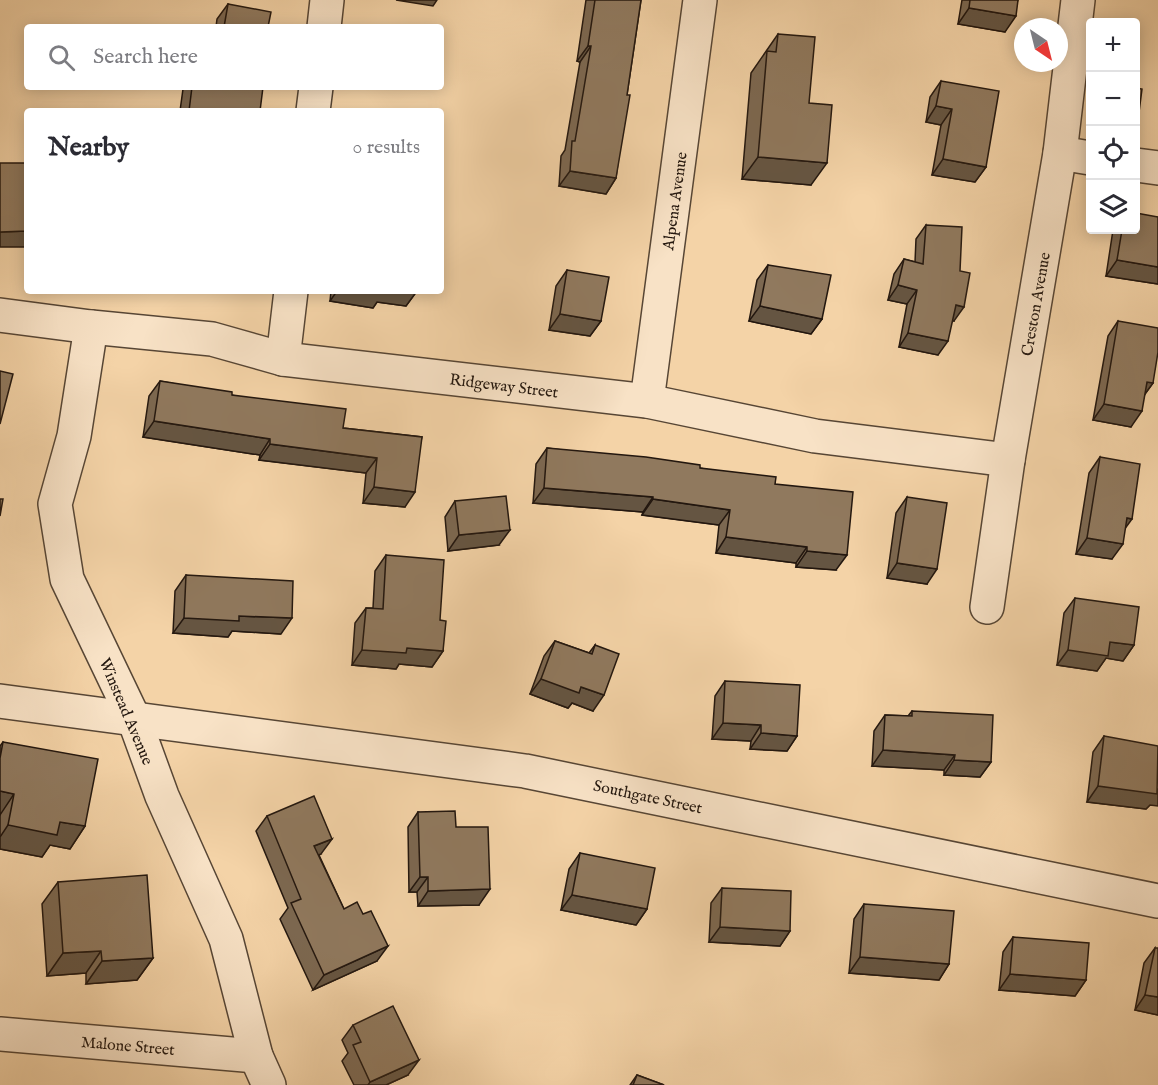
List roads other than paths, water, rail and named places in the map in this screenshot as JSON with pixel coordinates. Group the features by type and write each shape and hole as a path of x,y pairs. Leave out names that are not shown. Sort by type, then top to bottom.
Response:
{"street":[{"path":"324,24 327,0"},
{"name":"Alpena Avenue","path":"647,401 700,0"},
{"name":"Creston Avenue","path":"987,607 1008,460 1075,156 1078,0"},
{"path":"313,108 316,90"},
{"path":"1140,166 1158,168"},
{"path":"283,359 291,294"},
{"name":"Ridgeway Street","path":"0,315 212,339 283,359 647,401 815,436 1008,460"},
{"name":"Winstead Avenue","path":"91,327 74,435 55,504 67,579 134,719 162,796 226,939 263,1070"},
{"name":"Southgate Street","path":"0,701 525,771 1158,901"},
{"name":"Malone Street","path":"0,1034 263,1070"}]}
